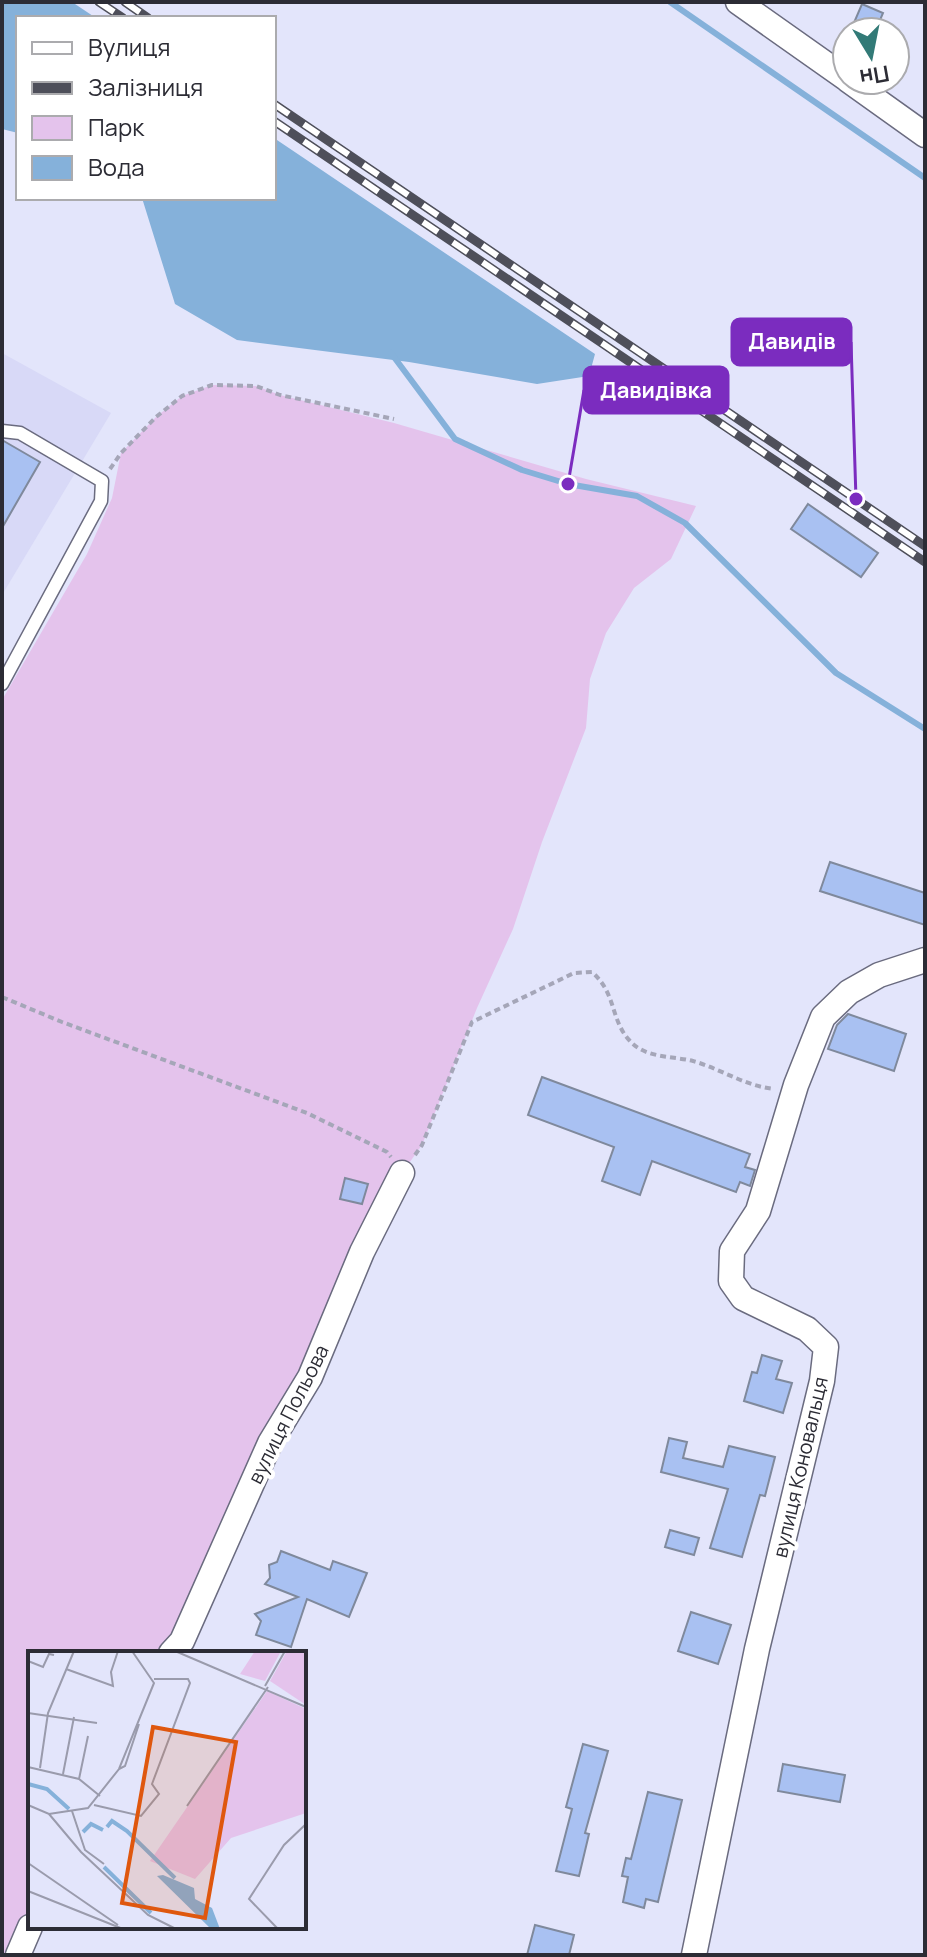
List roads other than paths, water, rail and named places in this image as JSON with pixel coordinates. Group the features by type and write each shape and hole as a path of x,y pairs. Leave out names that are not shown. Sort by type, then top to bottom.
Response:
{"street":[{"path":"738,2 831,68"},
{"path":"870,96 925,135"},
{"name":"вулиця Коновальця","path":"694,1955 757,1649 822,1381 826,1347 807,1329 743,1298 731,1281 732,1251 758,1211 796,1085 823,1017 849,992 879,975 925,960"},
{"name":"вулиця Польова","path":"173,1651 182,1641 270,1443 310,1377 362,1252 402,1173"},
{"path":"18,1955 29,1929"}],"lane":[{"path":"2,431 20,433 102,481 101,501 2,684"}],"water":[{"path":"2,2 72,2 93,16 16,16 16,132 2,129"},
{"path":"276,139 595,354 589,376 537,384 409,362 237,340 175,304 143,200 276,200"}],"waterway":[{"path":"670,2 925,178"},
{"path":"391,353 455,439 522,470 568,484 637,496 685,523 836,673 925,729"}],"railway":[{"path":"99,2 120,16"},
{"path":"125,2 145,16"},
{"path":"276,105 925,546"},
{"path":"276,122 925,562"}],"place":[{"name":"Давидівка","path":"568,484"},
{"name":"Давидів","path":"856,499"}]}
